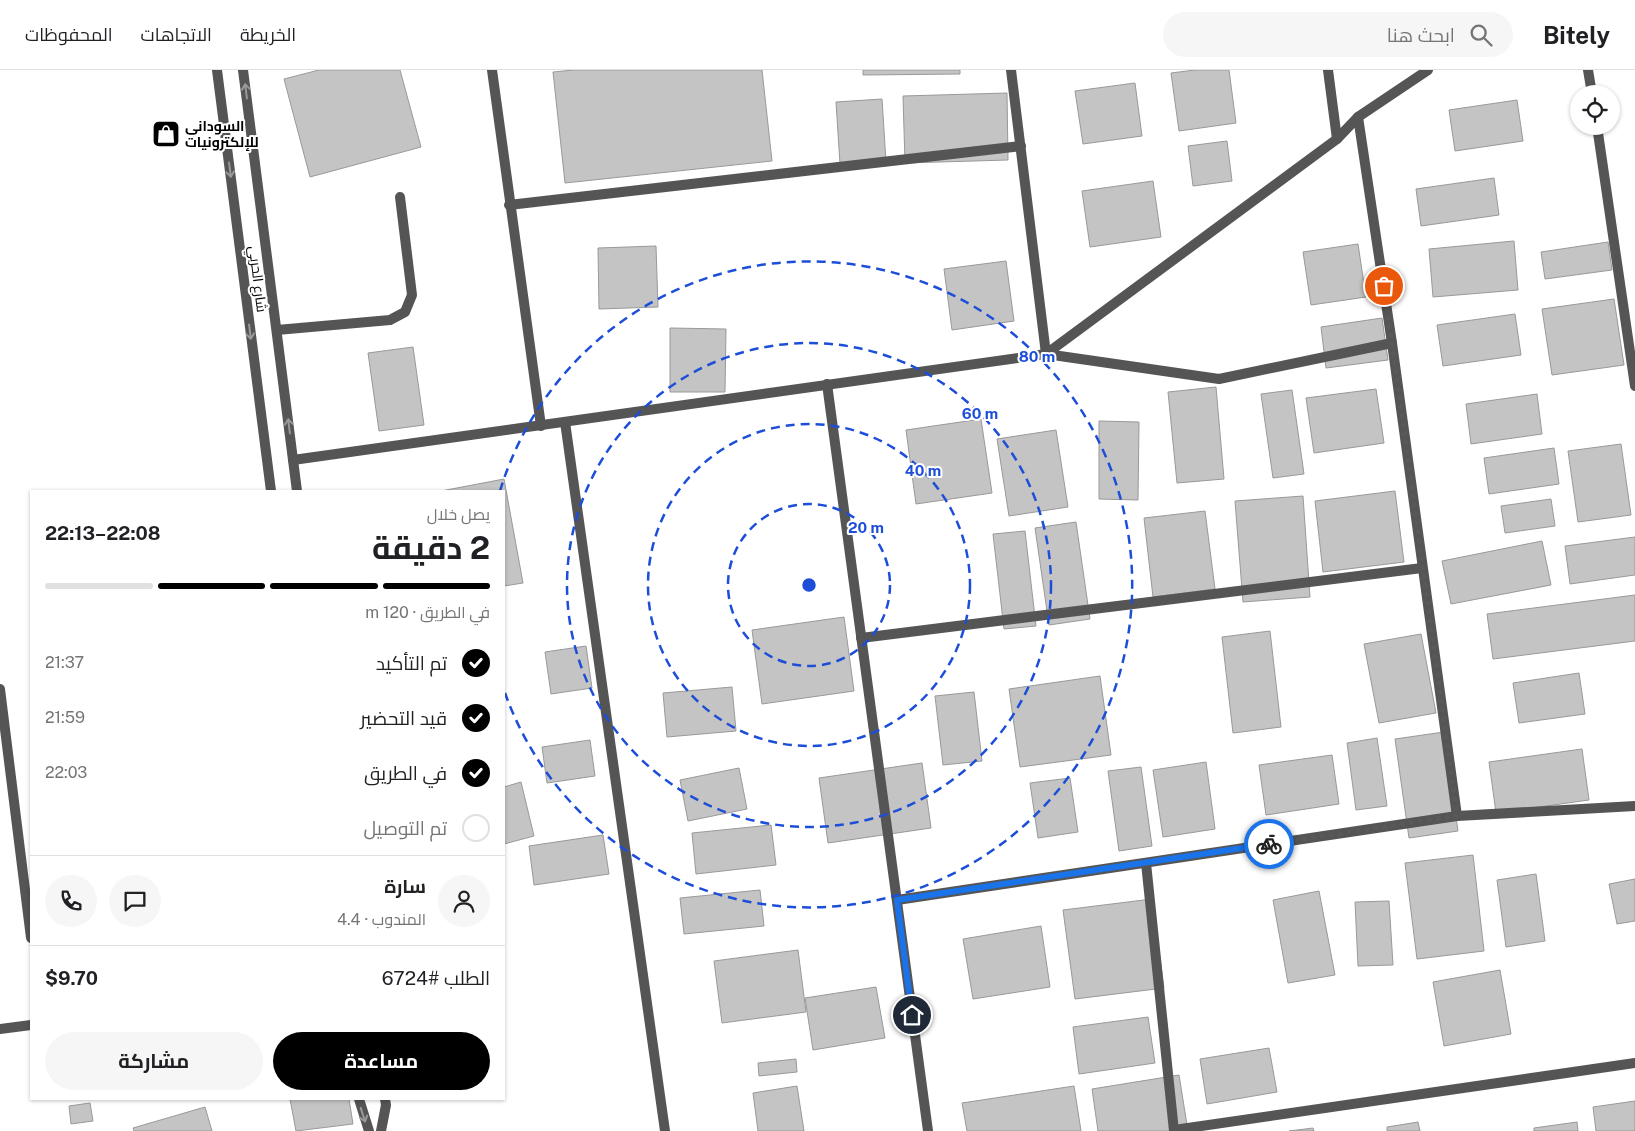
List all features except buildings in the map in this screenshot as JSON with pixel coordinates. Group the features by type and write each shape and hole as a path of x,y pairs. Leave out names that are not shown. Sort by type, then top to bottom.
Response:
{"street":[{"name":"شارع الحربي","path":"217,70 271,490"},
{"name":"شارع الحربي","path":"243,70 297,490"},
{"path":"492,70 509,205 541,426"},
{"path":"1011,70 1046,354"},
{"path":"1328,70 1337,139"},
{"path":"1046,354 1337,139 1358,117 1428,70"},
{"path":"1588,70 1590,85"},
{"path":"1358,117 1392,343 1457,816"},
{"path":"1599,135 1632,334 1635,386"},
{"path":"509,205 1020,146"},
{"path":"276,330 390,320 405,312 412,295 400,197"},
{"path":"292,460 1046,354 1219,379 1392,343"},
{"path":"827,384 928,1131"},
{"path":"564,422 665,1131"},
{"path":"861,638 1422,568"},
{"path":"0,689 30,930"},
{"path":"897,900 1457,816 1635,806"},
{"path":"1146,863 1174,1130 1635,1063"},
{"path":"0,1029 30,1025"},
{"path":"359,1100 369,1131"},
{"path":"381,1131 385,1100"}],"way so far":[{"path":"1269,844 1457,816 1384,286"}],"place":[{"name":"السوداني للإلكترونيات","path":"166,134"}],"route":[{"path":"912,1015 897,900 1269,844"}]}
